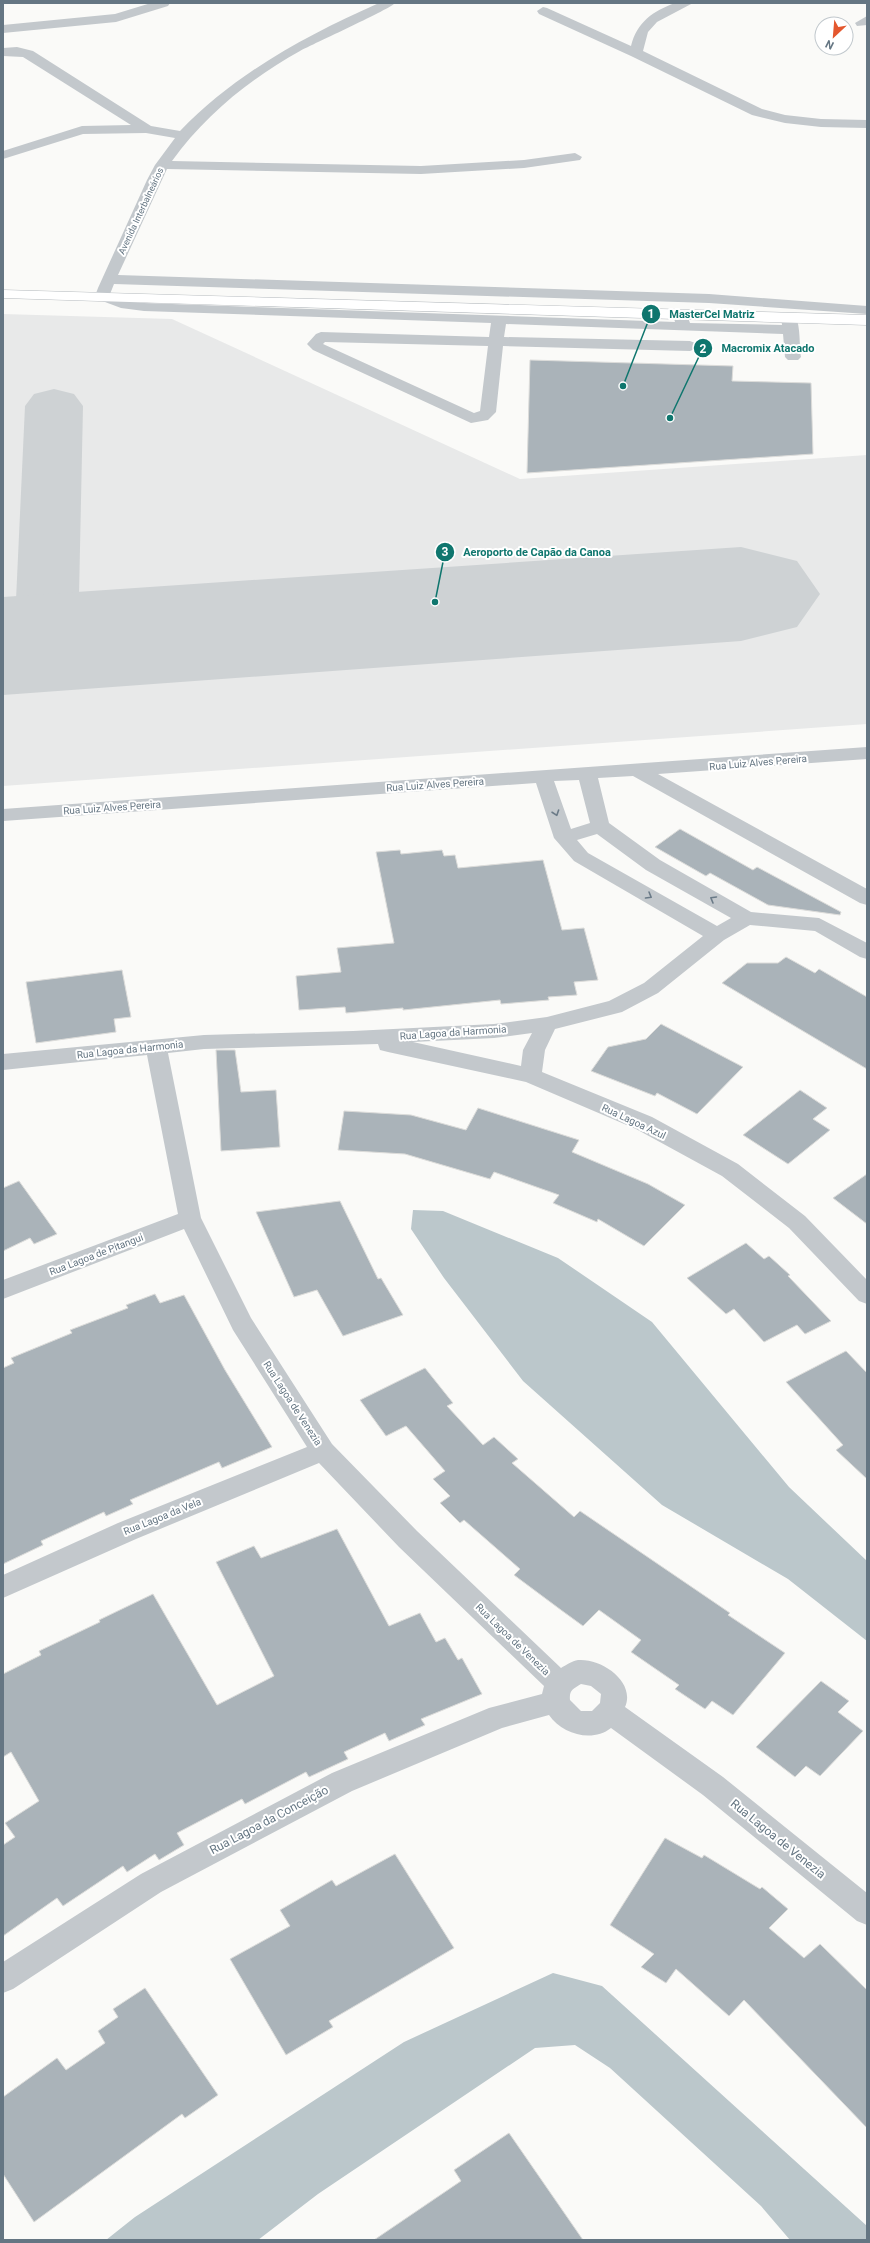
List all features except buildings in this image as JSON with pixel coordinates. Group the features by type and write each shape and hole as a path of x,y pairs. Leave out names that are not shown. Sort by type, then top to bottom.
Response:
{"main road":[{"path":"3,286 867,311"},
{"path":"3,294 106,288 682,321"},
{"path":"790,324 867,320"}],"street":[{"path":"3,29 116,18 164,3"},
{"name":"Avenida Interbalneários","path":"106,288 162,165 183,136 212,108 283,55 328,30 389,3"},
{"path":"636,53 638,40 646,24 666,10 687,3"},
{"path":"543,11 636,53 757,112 785,119 821,123 867,124"},
{"path":"3,52 17,51 28,54 147,129"},
{"path":"3,156 82,130 108,128 147,129 183,136"},
{"path":"162,165 453,171 535,164 575,157"},
{"path":"106,288 245,285 700,298 826,305 867,311"},
{"path":"106,288 126,305 144,307 499,319 790,324 793,357"},
{"path":"499,319 496,341 488,412 484,417 478,418 471,418 355,366 315,344 321,337 496,341 690,346"},
{"name":"Rua Luiz Alves Pereira","path":"3,815 867,753"},
{"path":"637,770 867,898"},
{"path":"587,773 600,826 653,865 747,918 819,925 867,952"},
{"path":"543,776 564,838 582,857 717,935"},
{"path":"564,838 600,826"},
{"path":"627,883 653,865"},
{"name":"Rua Lagoa da Harmonia","path":"3,1062 204,1042 353,1038 494,1031 547,1024 615,1008 651,988 717,935 747,918"},
{"path":"531,1076 534,1050 547,1024"},
{"name":"Rua Lagoa Azul","path":"353,1038 469,1061 531,1076 644,1123 730,1170 797,1222 867,1295"},
{"name":"Rua Lagoa de Venezia","path":"156,1046 190,1218 241,1323 323,1451 557,1692"},
{"name":"Rua Lagoa de Pitangui","path":"3,1290 190,1218"},
{"name":"Rua Lagoa da Vela","path":"3,1587 127,1531 323,1451"},
{"path":"578,1672 589,1672 600,1676 608,1683 614,1693 614,1703 610,1712 602,1719 591,1723 580,1723 569,1719 560,1712 557,1692 567,1676 578,1672"},
{"name":"Rua Lagoa da Conceição","path":"3,1979 151,1884 342,1782 557,1692"},
{"name":"Rua Lagoa de Venezia","path":"610,1712 712,1786 867,1911"}],"shaded area":[{"path":"3,314 172,319 520,479 867,455 867,724 3,786"},
{"path":"413,1210 443,1211 558,1258 652,1322 789,1487 867,1561 867,1641 788,1579 662,1505 523,1381 444,1278 411,1229"},
{"path":"553,1973 602,1986 867,2226 867,2240 790,2240 761,2206 610,2068 575,2045 535,2048 318,2194 258,2240 106,2240 135,2217 404,2042"}],"taxiway":[{"path":"46,643 54,406"}],"runway":[{"path":"3,646 741,594"}],"place":[{"name":"MasterCel Matriz","path":"623,386"},
{"name":"Macromix Atacado","path":"670,418"},
{"name":"Aeroporto de Capão da Canoa","path":"435,602"}]}
